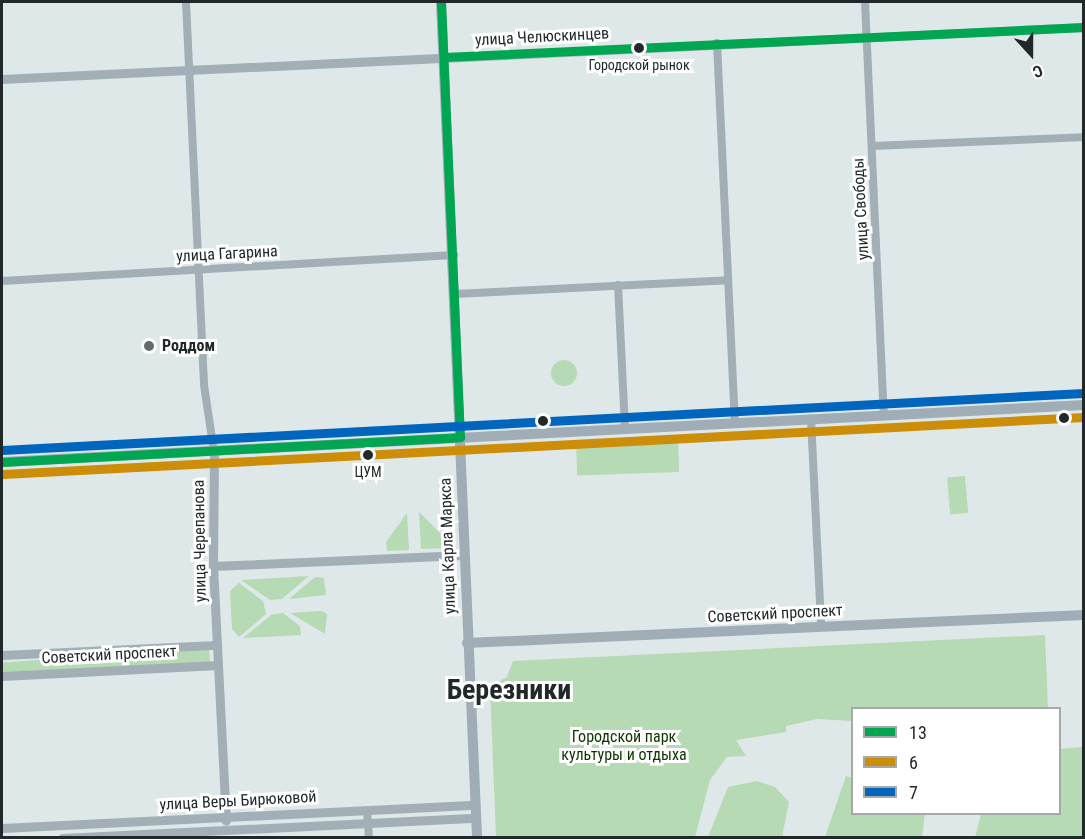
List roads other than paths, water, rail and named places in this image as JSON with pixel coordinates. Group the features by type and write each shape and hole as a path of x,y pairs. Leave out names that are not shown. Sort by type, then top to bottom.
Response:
{"main road":[{"name":"улица Карла Маркса","path":"441,2 454,255 463,555 477,837"},
{"path":"2,462 1083,405"},
{"name":"Советский проспект","path":"467,643 1083,615"}],"street":[{"name":"улица Черепанова","path":"186,2 199,269 214,452 213,566 227,829"},
{"name":"улица Свободы","path":"865,2 884,415"},
{"name":"улица Челюскинцев","path":"2,79 1083,27"},
{"path":"717,43 735,423"},
{"path":"872,146 1083,137"},
{"name":"улица Гагарина","path":"2,281 454,255"},
{"path":"455,294 728,280"},
{"path":"618,285 625,428"},
{"path":"811,419 821,627"},
{"path":"213,566 463,555"},
{"name":"Советский проспект","path":"2,655 217,645"},
{"name":"Советский проспект","path":"2,676 218,665"},
{"name":"улица Веры Бирюковой","path":"2,828 475,805"},
{"path":"368,810 369,837"},
{"name":"улица Веры Бирюковой","path":"62,837 476,818"},
{"path":"142,820 142,833"}],"place":[{"name":"Городской рынок","path":"639,48"},
{"name":"Роддом","path":"149,346"},
{"name":"ЦУМ","path":"368,455"}],"district":[{"name":"Березники","path":"509,690"}],"park label":[{"name":"Городской парк культуры и отдыха","path":"624,746"}]}
